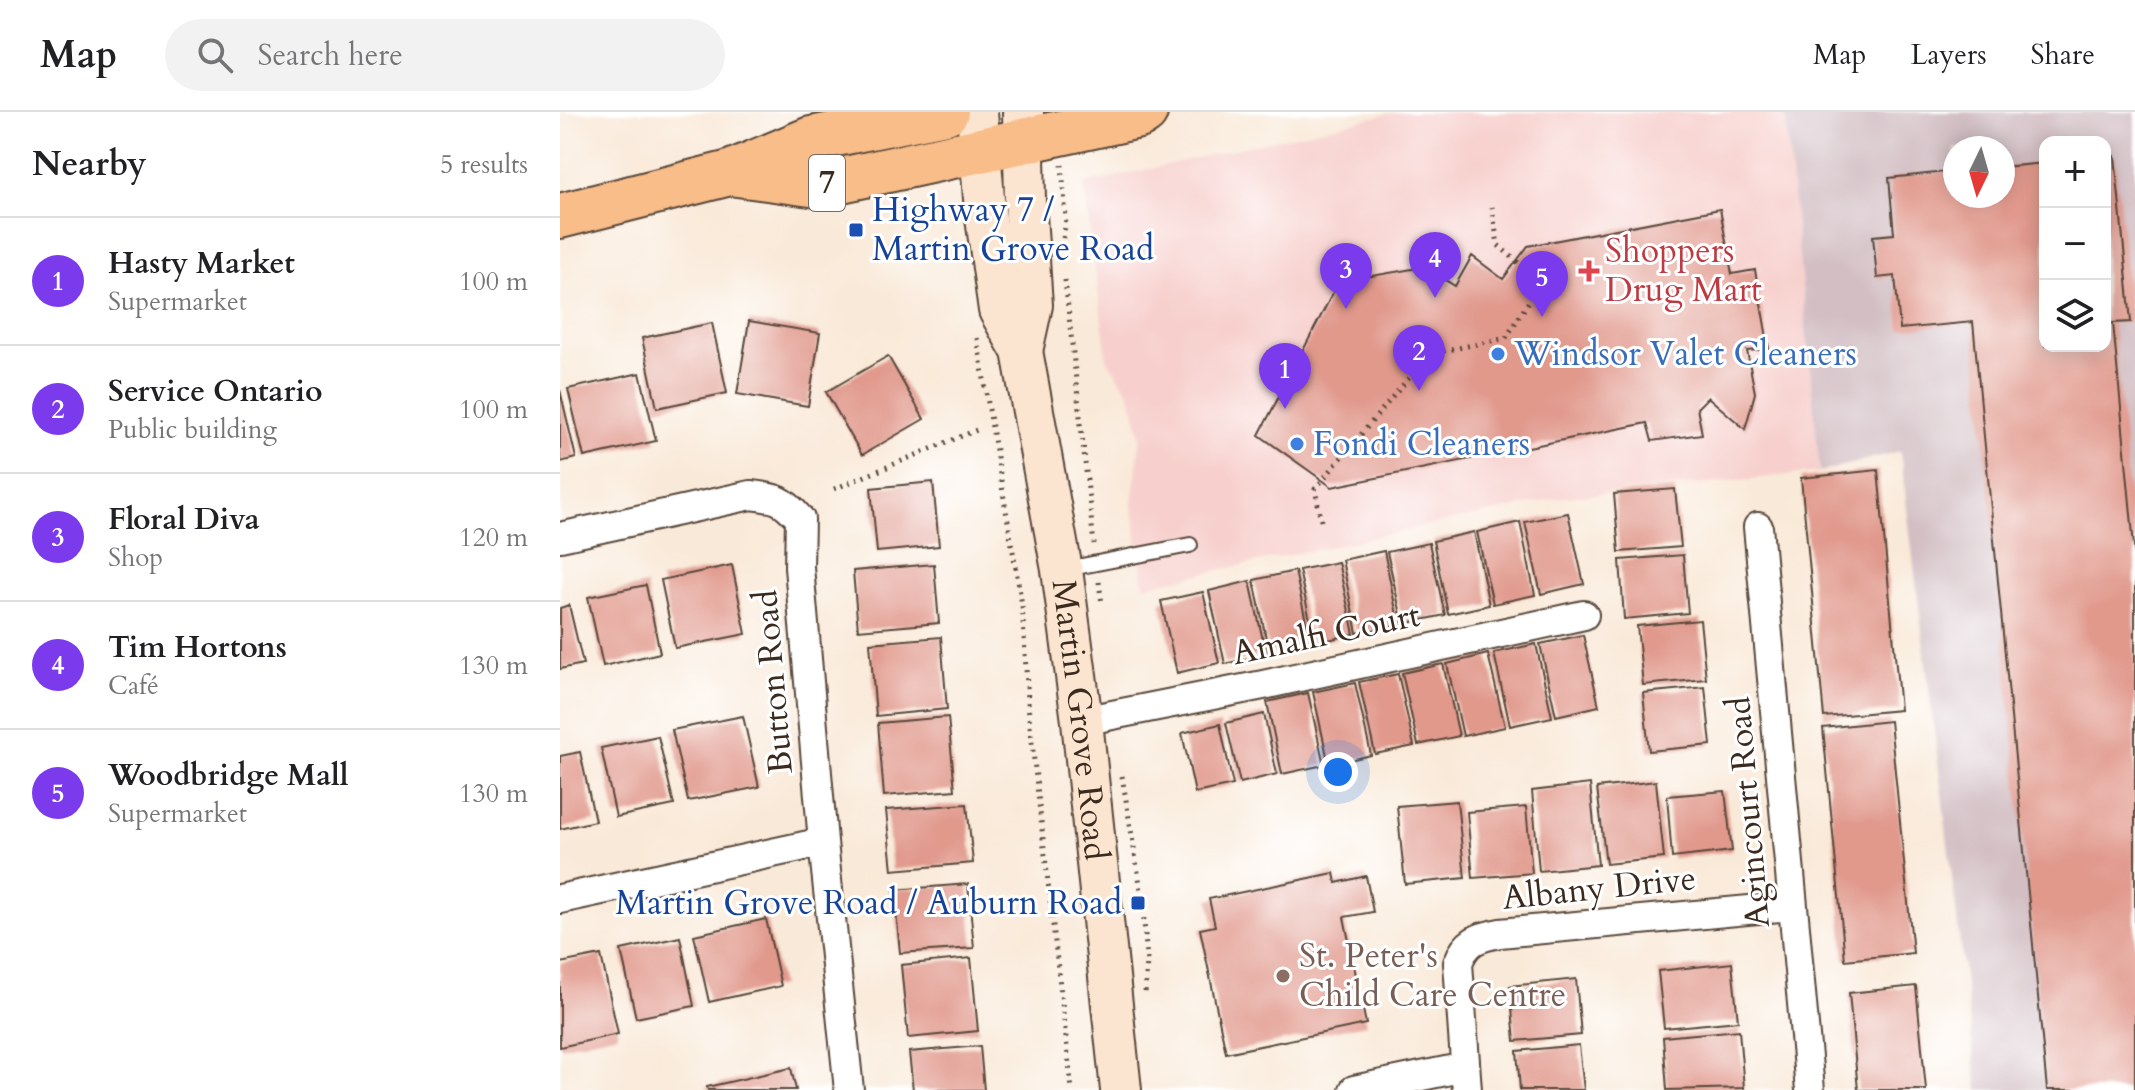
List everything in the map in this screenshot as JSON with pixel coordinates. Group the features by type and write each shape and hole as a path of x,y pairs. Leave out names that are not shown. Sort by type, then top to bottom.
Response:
{"main road":[{"name":"7","path":"560,216 730,173 811,139 946,112"},
{"name":"7","path":"730,173 818,185 978,132 1139,116 1145,112"}],"street":[{"name":"Martin Grove Road","path":"1022,351 1032,305 1023,126"},
{"name":"Martin Grove Road","path":"978,132 999,310 1022,351 1062,570 1082,721 1121,1090"},
{"name":"Button Road","path":"560,537 751,495 776,498 800,519 799,567 849,1090"},
{"name":"Agincourt Road","path":"1758,527 1810,1090"},
{"name":"Amalfi Court","path":"1082,721 1584,615"},
{"path":"560,899 823,842"},
{"name":"Albany Drive","path":"1466,1078 1458,963 1463,950 1475,940 1500,933 1792,906"},
{"path":"1354,1090 1466,1078"}],"lane":[{"path":"1062,570 1190,545"}],"path":[{"path":"1062,247 1066,219 1063,176"},
{"path":"1321,521 1315,489 1429,354 1506,338 1541,282 1498,245 1492,207"},
{"path":"1065,277 1091,523"},
{"path":"976,332 1022,605 1029,717 1072,1090"},
{"path":"834,489 979,429"},
{"path":"1130,827 1142,896 1147,961 1144,1008"}],"shaded area":[{"path":"1396,112 1785,112 1820,472 1559,498 1144,586 1132,504 1141,436 1130,394 1107,359 1084,184"},
{"path":"1785,112 2135,112 2135,1090 1978,1090 1900,451 1820,472"}],"building":[{"path":"2111,156 2115,156 2131,322 2113,323 2135,557 2135,1090 2047,1090 1973,322 1900,329 1895,276 1877,278 1873,236 1894,234 1889,178 1943,172 1943,208 2015,208 2015,166 2039,164 2039,352 2111,352"},
{"path":"1720,209 1732,274 1755,270 1769,349 1747,351 1755,393 1745,429 1708,397 1697,408 1702,434 1652,441 1647,423 1332,487 1259,435 1350,260 1366,277 1424,267 1455,286 1472,256 1503,279 1528,246"},
{"path":"749,321 820,333 808,406 737,394"},
{"path":"712,323 727,393 657,408 642,338"},
{"path":"888,356 924,419 862,455 826,392"},
{"path":"640,373 656,441 584,457 568,389"},
{"path":"560,390 576,458 560,462"},
{"path":"1878,470 1900,710 1824,717 1801,478"},
{"path":"933,482 939,546 877,552 871,488"},
{"path":"1675,489 1681,547 1619,552 1614,494"},
{"path":"1568,513 1584,584 1541,594 1525,522"},
{"path":"1520,522 1535,595 1493,604 1477,532"},
{"path":"1474,532 1489,605 1448,614 1433,541"},
{"path":"1429,543 1445,615 1403,624 1387,552"},
{"path":"1384,551 1399,625 1357,633 1342,560"},
{"path":"1683,555 1688,613 1624,619 1620,560"},
{"path":"1338,562 1354,634 1315,643 1299,570"},
{"path":"934,564 939,623 858,630 853,571"},
{"path":"732,565 746,634 675,648 661,580"},
{"path":"1295,571 1311,644 1269,653 1254,580"},
{"path":"1250,581 1266,654 1225,664 1209,591"},
{"path":"646,585 660,653 603,666 588,597"},
{"path":"1203,592 1219,663 1177,673 1161,601"},
{"path":"569,605 583,664 560,669 560,608"},
{"path":"1700,620 1706,679 1643,685 1637,626"},
{"path":"1583,635 1599,706 1556,716 1540,644"},
{"path":"941,637 947,709 876,716 870,643"},
{"path":"1536,644 1552,717 1510,726 1494,653"},
{"path":"1488,654 1505,727 1463,736 1447,664"},
{"path":"1443,664 1459,736 1418,745 1402,673"},
{"path":"1398,674 1414,746 1375,754 1359,682"},
{"path":"1355,683 1371,755 1329,765 1313,692"},
{"path":"1705,687 1711,745 1649,751 1643,693"},
{"path":"1308,693 1324,765 1282,774 1267,702"},
{"path":"1264,714 1277,774 1240,783 1226,723"},
{"path":"743,716 759,787 688,801 672,730"},
{"path":"948,717 955,790 884,796 878,723"},
{"path":"1890,721 1913,953 1845,960 1823,728"},
{"path":"1220,724 1233,785 1195,793 1182,733"},
{"path":"658,736 674,805 616,817 601,748"},
{"path":"580,752 595,821 560,829 560,756"},
{"path":"1656,781 1664,858 1606,864 1597,788"},
{"path":"1590,784 1598,865 1539,871 1532,791"},
{"path":"1725,791 1732,851 1672,858 1667,796"},
{"path":"1457,801 1465,878 1405,884 1397,806"},
{"path":"967,804 973,863 892,870 886,810"},
{"path":"1526,807 1532,873 1473,878 1467,812"},
{"name":"St. Peter's Child Care Centre","path":"1334,873 1336,883 1366,876 1373,912 1344,917 1366,1024 1226,1053 1200,929 1215,926 1209,899"},
{"path":"968,884 974,948 900,953 894,890"},
{"path":"766,919 781,986 709,1002 694,935"},
{"path":"680,937 694,1006 636,1018 621,950"},
{"path":"601,955 618,1034 560,1047 560,963"},
{"path":"971,958 978,1031 908,1038 901,965"},
{"path":"1732,963 1738,1021 1664,1028 1658,971"},
{"path":"1576,979 1581,1035 1515,1041 1510,986"},
{"path":"1916,986 1926,1090 1858,1090 1849,993"},
{"path":"1739,1030 1744,1088 1667,1090 1663,1037"},
{"path":"1579,1045 1584,1090 1520,1090 1517,1051"},
{"path":"980,1046 984,1090 913,1090 909,1052"},
{"path":"791,1068 796,1090 708,1090 707,1087"}],"place":[{"name":"Highway 7 / Martin Grove Road","path":"856,230"},
{"name":"Shoppers Drug Mart","path":"1589,271"},
{"name":"Tim Hortons","path":"1435,298"},
{"name":"Floral Diva","path":"1346,309"},
{"name":"Woodbridge Mall","path":"1542,317"},
{"name":"Windsor Valet Cleaners","path":"1498,354"},
{"name":"Service Ontario","path":"1419,391"},
{"name":"Hasty Market","path":"1285,409"},
{"name":"Fondi Cleaners","path":"1297,444"},
{"name":"Martin Grove Road / Auburn Road","path":"1138,903"},
{"name":"St. Peter's Child Care Centre","path":"1283,976"}]}
